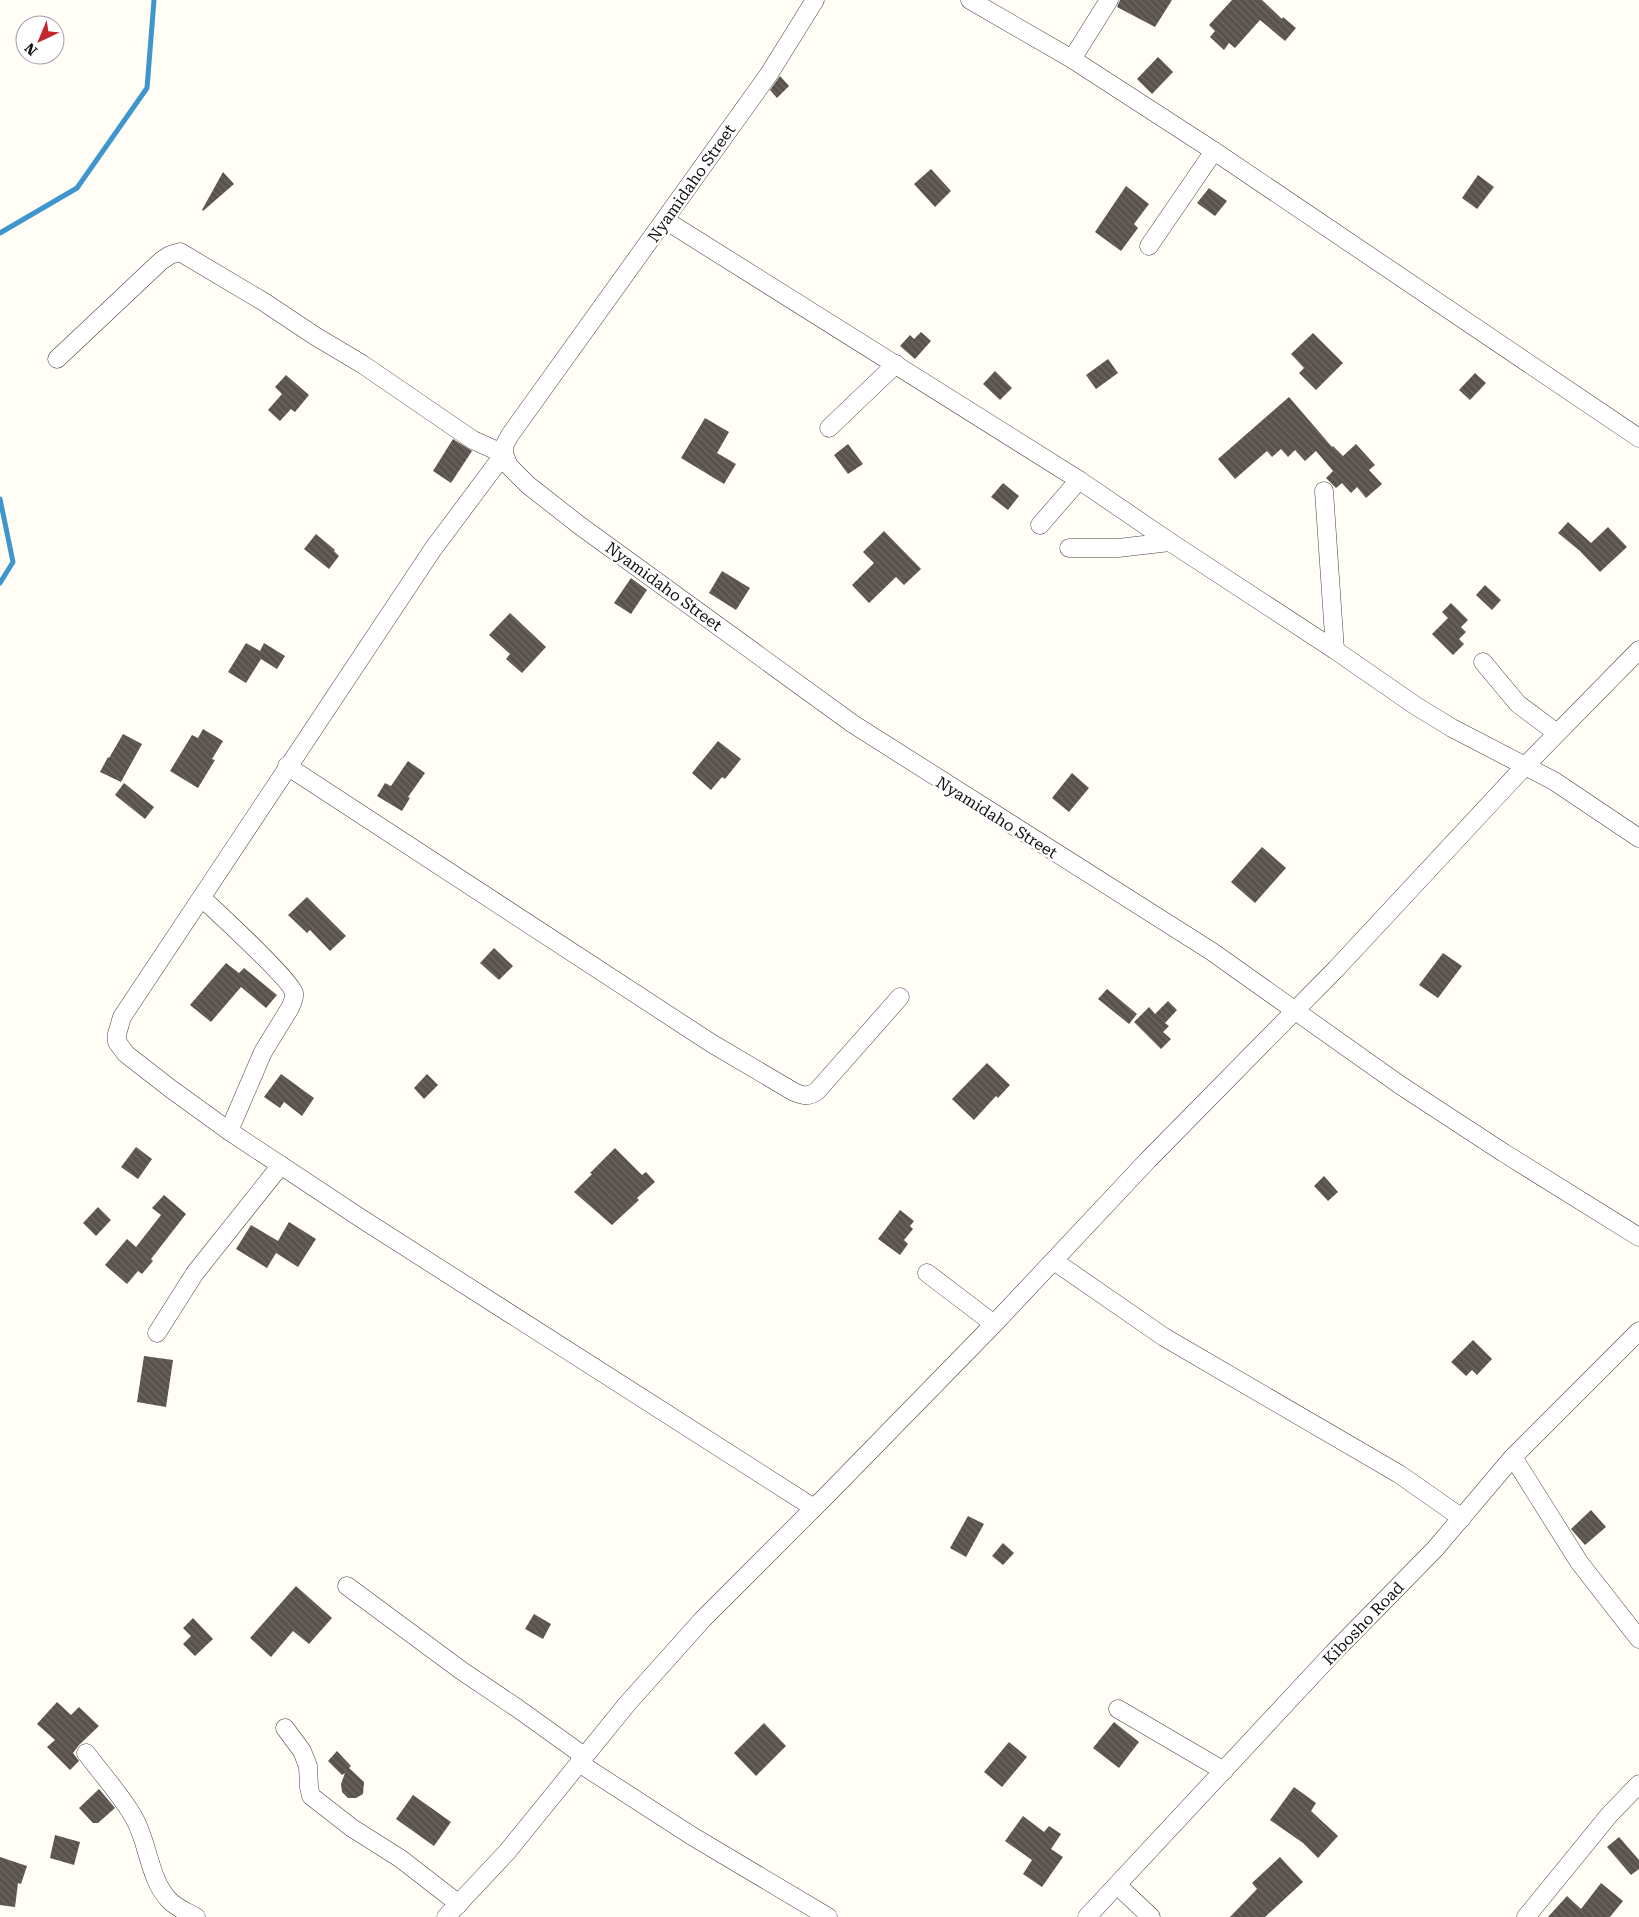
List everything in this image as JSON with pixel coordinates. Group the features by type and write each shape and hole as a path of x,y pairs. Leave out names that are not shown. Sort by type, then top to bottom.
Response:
{"street":[{"name":"Nyamidaho Street","path":"815,0 769,74 510,435 504,446 504,454 509,466 523,480 579,525 853,724 1211,951 1295,1012 1504,1154 1639,1237"},
{"path":"970,0 1072,59 1214,151 1639,438"},
{"path":"1072,59 1108,0"},
{"path":"1149,246 1214,151"},
{"path":"665,220 1079,480 1409,701 1452,728 1554,781 1639,838"},
{"path":"57,359 161,261 170,255 180,252 362,364 473,440 504,454 433,549 122,1017 117,1034 118,1042 126,1054 142,1067 280,1166 814,1508"},
{"path":"829,428 896,364"},
{"path":"1040,525 1079,480"},
{"path":"1324,490 1335,650"},
{"path":"1069,548 1118,548 1170,542"},
{"path":"446,1917 507,1852 627,1704 703,1619 994,1324 1184,1122 1295,1012 1430,870 1525,766 1639,650"},
{"path":"1483,662 1518,704 1557,733"},
{"path":"287,766 711,1043 794,1092 805,1096 812,1095 817,1091 900,997"},
{"path":"202,898 283,977 294,993 290,1008 263,1052 229,1131"},
{"path":"156,1333 195,1273 280,1166"},
{"path":"1054,1261 1164,1338 1399,1474 1462,1518"},
{"path":"927,1274 994,1324"},
{"name":"Kibosho Road","path":"1087,1917 1333,1653 1436,1549 1513,1457 1639,1331"},
{"path":"1513,1457 1579,1562 1639,1639"},
{"path":"347,1586 462,1671 517,1708 582,1760 692,1836 828,1917"},
{"path":"1118,1709 1224,1771"},
{"path":"285,1728 302,1751 308,1766 309,1787 312,1796 352,1828 401,1859 459,1904"},
{"path":"86,1754 133,1814 141,1830 163,1892 178,1907 196,1917"},
{"path":"1526,1917 1610,1814 1639,1784"},
{"path":"1117,1885 1151,1917"}],"building":[{"path":"1120,0 1172,0 1155,27 1117,7"},
{"path":"1232,0 1262,0 1282,19 1283,17 1296,28 1285,41 1260,20 1235,48 1229,43 1224,50 1210,37 1215,31 1209,25"},
{"path":"1158,57 1173,72 1152,94 1137,79"},
{"path":"780,76 789,86 777,98 770,90"},
{"path":"931,169 951,191 935,207 914,184"},
{"path":"223,172 234,184 203,211 202,210"},
{"path":"1478,175 1494,187 1477,209 1462,198"},
{"path":"1126,186 1149,204 1134,224 1138,228 1121,251 1095,232"},
{"path":"1209,188 1227,201 1215,216 1197,203"},
{"path":"921,332 931,341 915,359 900,346 910,335 914,339"},
{"path":"1313,333 1343,363 1316,390 1299,373 1304,368 1291,354"},
{"path":"1108,359 1118,373 1096,389 1086,375"},
{"path":"995,371 1012,388 1000,400 983,384"},
{"path":"1475,373 1486,383 1470,400 1459,390"},
{"path":"286,375 309,395 295,412 291,409 280,421 268,410 282,394 275,387"},
{"path":"1289,397 1332,447 1343,456 1356,444 1375,465 1369,470 1382,484 1366,498 1357,487 1351,493 1342,483 1336,488 1326,478 1333,471 1316,451 1305,461 1295,450 1288,457 1281,449 1272,457 1267,451 1235,479 1218,459"},
{"path":"705,418 729,432 717,453 736,464 724,484 681,458"},
{"path":"453,439 472,451 451,483 433,471"},
{"path":"848,444 863,464 848,474 834,455"},
{"path":"1003,483 1019,496 1008,510 991,497"},
{"path":"1568,522 1591,543 1608,527 1627,547 1600,572 1580,551 1558,533"},
{"path":"884,531 921,569 904,585 896,577 869,603 852,585 874,563 863,552"},
{"path":"316,534 335,550 339,556 329,569 304,549"},
{"path":"722,571 750,588 736,610 709,593"},
{"path":"631,578 647,590 631,614 614,603"},
{"path":"1485,585 1501,600 1492,610 1476,595"},
{"path":"1451,603 1468,620 1461,627 1466,632 1459,639 1464,644 1453,655 1432,634 1448,618 1442,612"},
{"path":"510,613 546,647 522,673 506,659 510,654 489,635"},
{"path":"246,643 260,651 264,643 285,656 277,669 261,659 246,683 228,672"},
{"path":"203,729 223,741 212,759 215,760 198,788 170,771 192,735 198,738"},
{"path":"123,734 142,744 121,782 100,772"},
{"path":"718,741 741,759 725,779 722,777 711,790 692,773"},
{"path":"408,761 425,773 408,797 410,798 402,811 377,796 385,783 391,786"},
{"path":"1072,773 1089,788 1069,812 1052,798"},
{"path":"124,783 154,807 145,819 115,795"},
{"path":"1262,847 1286,868 1255,903 1231,882"},
{"path":"307,897 346,936 330,951 310,930 307,933 288,915"},
{"path":"494,948 513,966 499,980 480,963"},
{"path":"1443,953 1462,966 1438,998 1419,985"},
{"path":"226,963 239,973 244,968 277,995 266,1008 241,987 211,1022 190,1005"},
{"path":"1107,989 1137,1014 1129,1024 1098,999"},
{"path":"1168,1001 1177,1010 1165,1023 1169,1026 1163,1032 1171,1039 1161,1049 1134,1022 1149,1007 1155,1014"},
{"path":"987,1063 1010,1085 998,1098 996,1096 974,1120 952,1099"},
{"path":"281,1074 314,1098 302,1116 284,1102 280,1108 264,1097"},
{"path":"427,1074 438,1085 424,1099 414,1088"},
{"path":"136,1147 152,1159 138,1179 121,1167"},
{"path":"615,1148 642,1175 646,1172 655,1182 612,1225 574,1192"},
{"path":"1324,1176 1338,1192 1328,1201 1314,1186"},
{"path":"164,1195 186,1214 151,1259 153,1261 142,1274 138,1271 127,1284 105,1265 127,1239 136,1247 161,1215 152,1208"},
{"path":"98,1207 111,1220 96,1236 83,1223"},
{"path":"900,1210 914,1221 910,1226 913,1229 904,1240 908,1244 900,1255 878,1239"},
{"path":"289,1222 316,1239 298,1267 276,1253 267,1268 236,1249 251,1225 278,1241"},
{"path":"1473,1340 1492,1359 1477,1375 1472,1370 1466,1376 1451,1362"},
{"path":"144,1356 173,1360 166,1407 137,1402"},
{"path":"1591,1510 1606,1527 1585,1545 1571,1529"},
{"path":"968,1516 984,1524 966,1557 950,1548"},
{"path":"1003,1543 1014,1553 1003,1565 992,1556"},
{"path":"296,1586 332,1618 309,1644 293,1631 271,1657 250,1638"},
{"path":"534,1614 551,1624 543,1639 525,1629"},
{"path":"193,1618 213,1639 195,1656 183,1644 191,1636 183,1628"},
{"path":"57,1702 71,1715 79,1707 99,1726 73,1753 79,1761 70,1770 47,1747 55,1740 37,1724"},
{"path":"1114,1722 1139,1742 1119,1768 1093,1748"},
{"path":"764,1723 786,1746 756,1776 734,1753"},
{"path":"1009,1742 1027,1757 1002,1787 984,1772"},
{"path":"337,1751 351,1766 349,1768 364,1782 363,1794 356,1798 348,1798 342,1792 341,1784 345,1773 342,1775 328,1761"},
{"path":"1294,1787 1316,1803 1311,1811 1338,1836 1318,1858 1303,1843 1270,1820"},
{"path":"99,1789 115,1808 98,1823 93,1823 79,1808"},
{"path":"413,1795 451,1822 434,1846 396,1819"},
{"path":"1023,1816 1044,1832 1049,1826 1061,1834 1051,1849 1063,1857 1042,1887 1023,1874 1032,1860 1005,1841"},
{"path":"55,1835 80,1842 74,1865 50,1858"},
{"path":"1619,1837 1639,1860 1639,1869 1631,1875 1607,1847"},
{"path":"0,1857 27,1866 21,1884 18,1883 15,1907 0,1905"},
{"path":"1280,1857 1303,1882 1265,1917 1230,1917 1257,1889 1252,1883"},
{"path":"1601,1883 1623,1901 1610,1917 1548,1917 1567,1896 1581,1909"}],"waterway":[{"path":"0,233 77,188 147,88 154,0"},
{"path":"0,499 13,562 0,583"}]}
